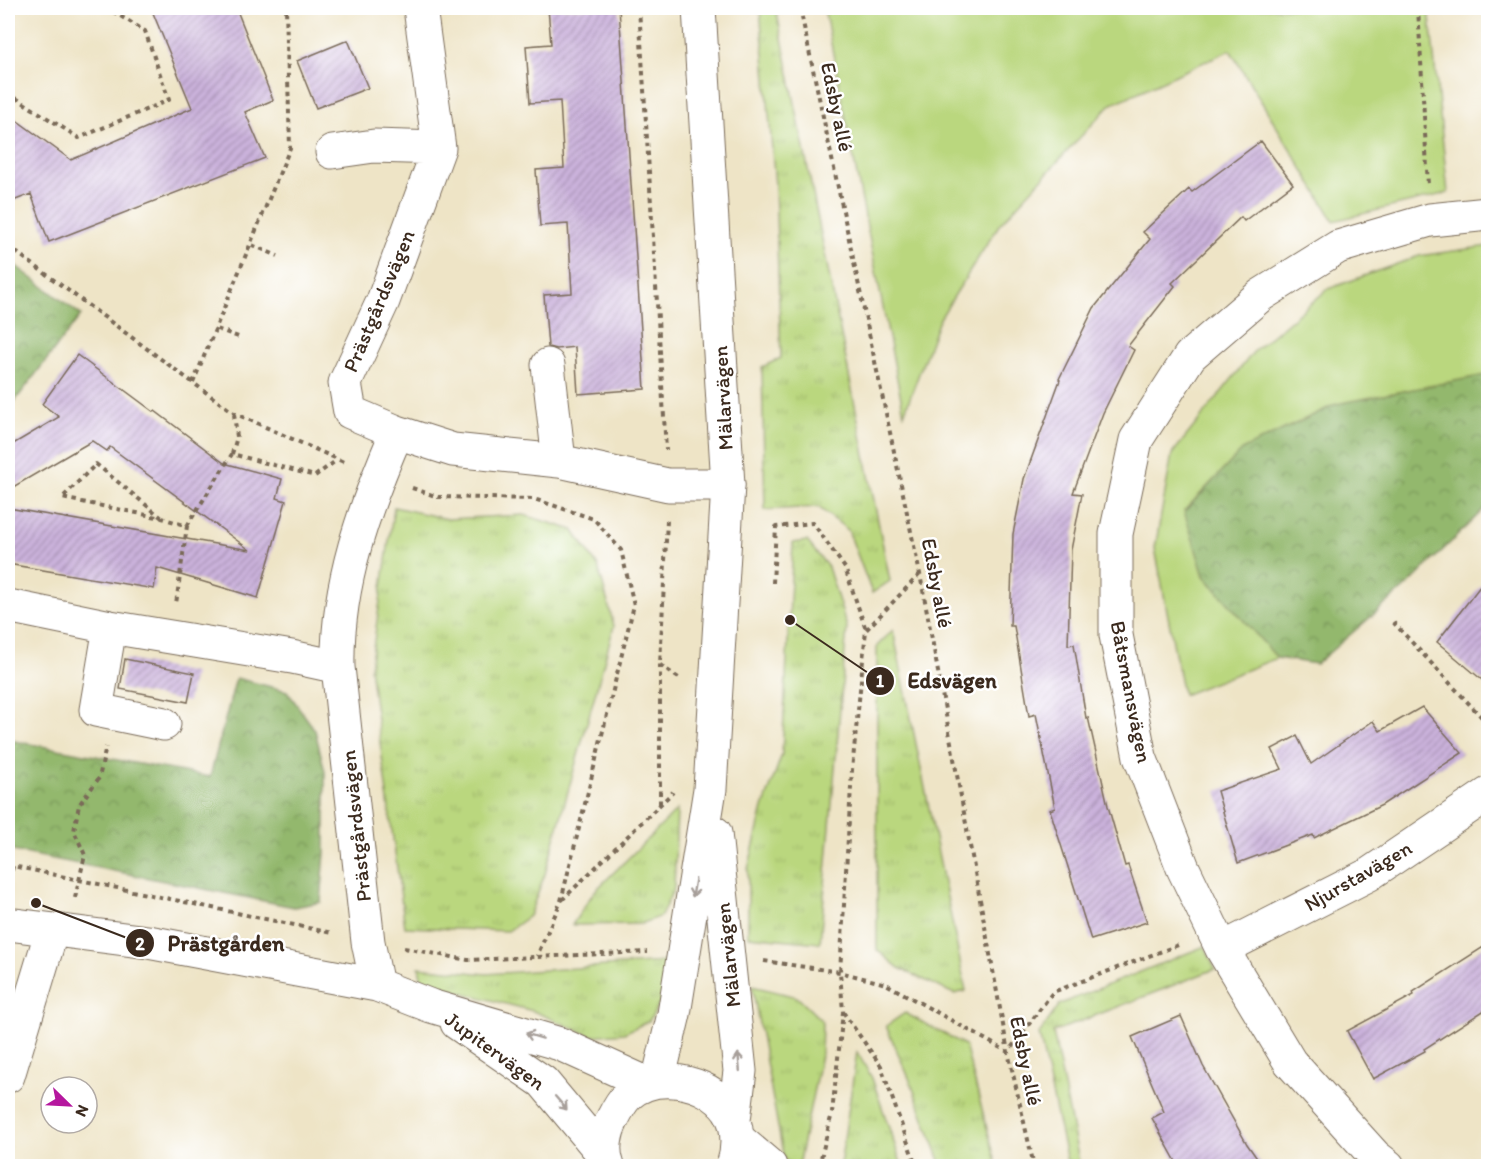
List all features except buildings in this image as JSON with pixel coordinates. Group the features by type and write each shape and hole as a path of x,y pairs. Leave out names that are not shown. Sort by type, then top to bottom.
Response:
{"street":[{"name":"Prästgårdsvägen","path":"377,985 368,942 338,667 337,635 347,576 378,477 397,432 350,412 345,382 383,301 439,148 420,8"},
{"name":"Mälarvägen","path":"652,1082 674,1014 695,787 728,485 699,8"},
{"path":"332,153 374,146 439,148"},
{"name":"Båtsmansvägen","path":"1388,1167 1375,1156 1290,1062 1217,940 1183,868 1140,757 1116,635 1116,534 1136,440 1190,356 1261,295 1338,247 1430,220 1488,214"},
{"path":"548,364 559,461"},
{"path":"397,432 453,450 559,461 668,485 728,485"},
{"path":"8,606 110,627 292,657 338,667"},
{"path":"110,627 96,710 164,724"},
{"name":"Mälarvägen","path":"695,787 740,1071 734,1142"},
{"name":"Njurstavägen","path":"1217,940 1368,875 1488,794"},
{"name":"Jupitervägen","path":"8,924 148,942 377,985 431,1005 560,1044 652,1082 672,1080 704,1089 727,1108 734,1142 770,1167"},
{"path":"8,1076 52,930"},
{"name":"Jupitervägen","path":"431,1005 543,1082 606,1161"},
{"path":"606,1161 608,1126 617,1109 628,1094 652,1082"}],"path":[{"path":"8,93 79,138 170,100 145,31 107,8"},
{"path":"193,383 290,148 286,8"},
{"path":"639,8 668,485 660,665 660,804"},
{"name":"Edsby allé","path":"800,8 921,574 1008,1052 1034,1167"},
{"path":"1418,8 1430,220"},
{"path":"252,244 278,256"},
{"path":"8,246 234,413 378,477 438,497 534,499 594,519 621,550 634,605 561,901 537,956"},
{"path":"217,329 241,338"},
{"path":"171,637 187,526 232,454 237,437 234,413"},
{"path":"232,454 315,476 338,459"},
{"path":"162,518 96,464 62,498 162,518 187,526"},
{"path":"773,583 776,527 813,523 845,568 866,630 852,770 840,972 843,1011 832,1113 819,1167"},
{"path":"866,630 921,574"},
{"path":"1393,622 1488,724"},
{"path":"660,665 686,683"},
{"path":"80,880 85,855 74,831 79,805 99,778 114,714"},
{"path":"561,901 660,804 695,787"},
{"path":"8,888 13,866"},
{"path":"759,961 840,972 886,984 1008,1052 1053,992 1217,940"},
{"path":"843,1011 881,1066 916,1167"}],"green space":[{"path":"760,8 776,8 890,581 872,593 848,530 818,507 765,510 762,367 781,358 775,185"},
{"path":"824,8 1429,8 1448,193 1334,221 1230,50 1110,105 999,225 939,320 904,414"},
{"path":"1488,246 1488,377 1485,375 1336,404 1243,449 1184,511 1204,576 1277,658 1183,695 1155,548 1172,454 1255,350 1328,289 1419,256"},
{"path":"8,260 81,315 8,410"},
{"path":"1485,375 1488,377 1488,505 1409,584 1316,664 1277,658 1204,576 1184,512 1243,449 1336,404"},
{"path":"394,507 448,519 524,515 573,530 598,566 614,626 545,874 529,916 508,931 405,927 370,668"},
{"path":"807,541 828,567 847,627 820,943 748,936 748,869 763,808 782,754 793,543"},
{"path":"893,630 966,991 954,994 899,968 877,950 877,646"},
{"path":"236,678 287,691 315,730 325,772 325,852 321,902 294,907 8,850 8,740 210,777"},
{"path":"677,810 674,888 661,916 641,924 572,925 594,892"},
{"path":"1205,946 1215,969 1053,1032 1080,1166 1068,1166 1039,1034 1060,1004"},
{"path":"665,962 663,998 649,1021 624,1033 591,1036 533,1011 422,982 419,967 486,974"},
{"path":"752,986 797,997 822,1021 821,1055 798,1166 784,1159"},
{"path":"905,1013 965,1045 997,1166 942,1166 909,1078 886,1026"},
{"path":"857,1052 872,1078 902,1166 840,1166"}],"place":[{"name":"Edsvägen","path":"790,620"},
{"name":"Prästgården","path":"36,903"}]}
